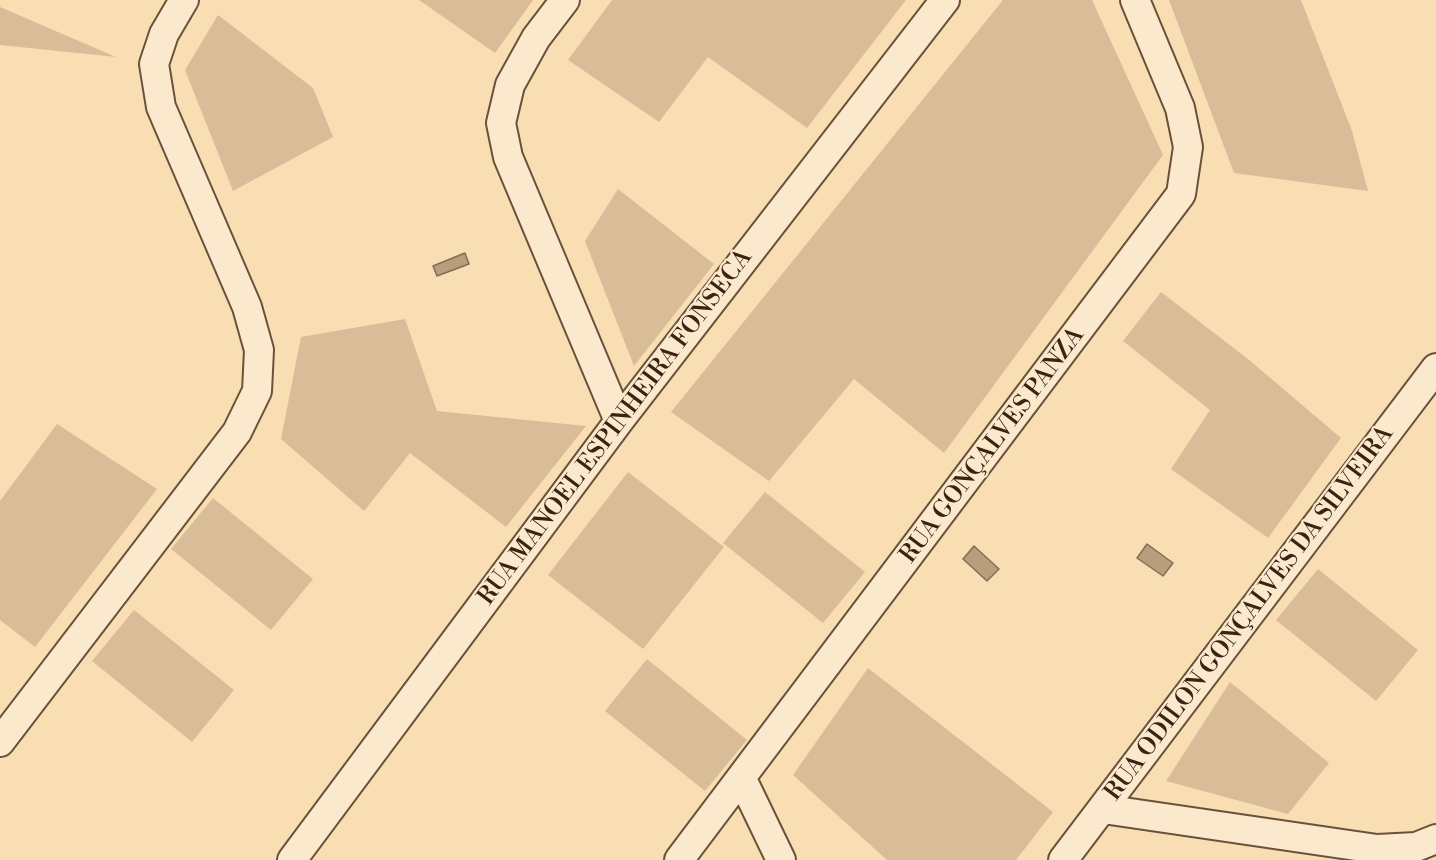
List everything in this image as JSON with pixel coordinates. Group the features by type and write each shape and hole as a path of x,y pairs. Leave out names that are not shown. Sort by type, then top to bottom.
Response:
{"street":[{"path":"0,742 237,432 257,391 260,350 247,307 161,107 154,64 164,34 184,0"},
{"path":"565,0 536,38 510,85 501,123 508,157 619,421"},
{"name":"RUA MANOEL ESPINHEIRA FONSECA","path":"292,860 619,421 945,0"},
{"name":"RUA GONÇALVES PANZA","path":"680,860 1181,194 1188,147 1180,108 1135,0"},
{"name":"RUA ODILON GONÇALVES DA SILVEIRA","path":"1063,860 1436,368"},
{"path":"742,779 781,860"},
{"path":"1103,809 1377,849 1416,847 1436,839"}],"shaded area":[{"path":"419,0 533,0 495,53"},
{"path":"612,0 906,0 807,128 708,57 659,122 568,60"},
{"path":"1003,0 1092,0 1163,155 944,453 854,379 769,481 671,412"},
{"path":"1169,0 1301,0 1352,131 1368,191 1234,173"},
{"path":"0,7 116,57 0,45"},
{"path":"218,15 313,88 333,137 233,191 185,70"},
{"path":"618,189 714,264 634,366 585,241"},
{"path":"465,253 469,264 437,276 433,266"},
{"path":"1161,292 1248,359 1341,438 1268,538 1171,469 1210,410 1123,341"},
{"path":"405,319 437,411 586,426 506,527 410,453 364,511 281,439 301,337"},
{"path":"57,424 157,489 35,647 0,620 0,501"},
{"path":"628,472 724,547 643,649 548,575"},
{"path":"765,492 865,572 823,623 723,543"},
{"path":"213,498 313,579 271,630 171,549"},
{"path":"1147,544 1173,563 1163,576 1137,558"},
{"path":"974,546 999,569 987,581 963,559"},
{"path":"1318,569 1418,650 1376,701 1276,620"},
{"path":"134,610 234,690 192,742 92,661"},
{"path":"647,659 747,740 705,791 605,711"},
{"path":"868,668 1053,812 1016,860 887,860 793,775"},
{"path":"1230,682 1329,763 1288,814 1166,781"}]}
